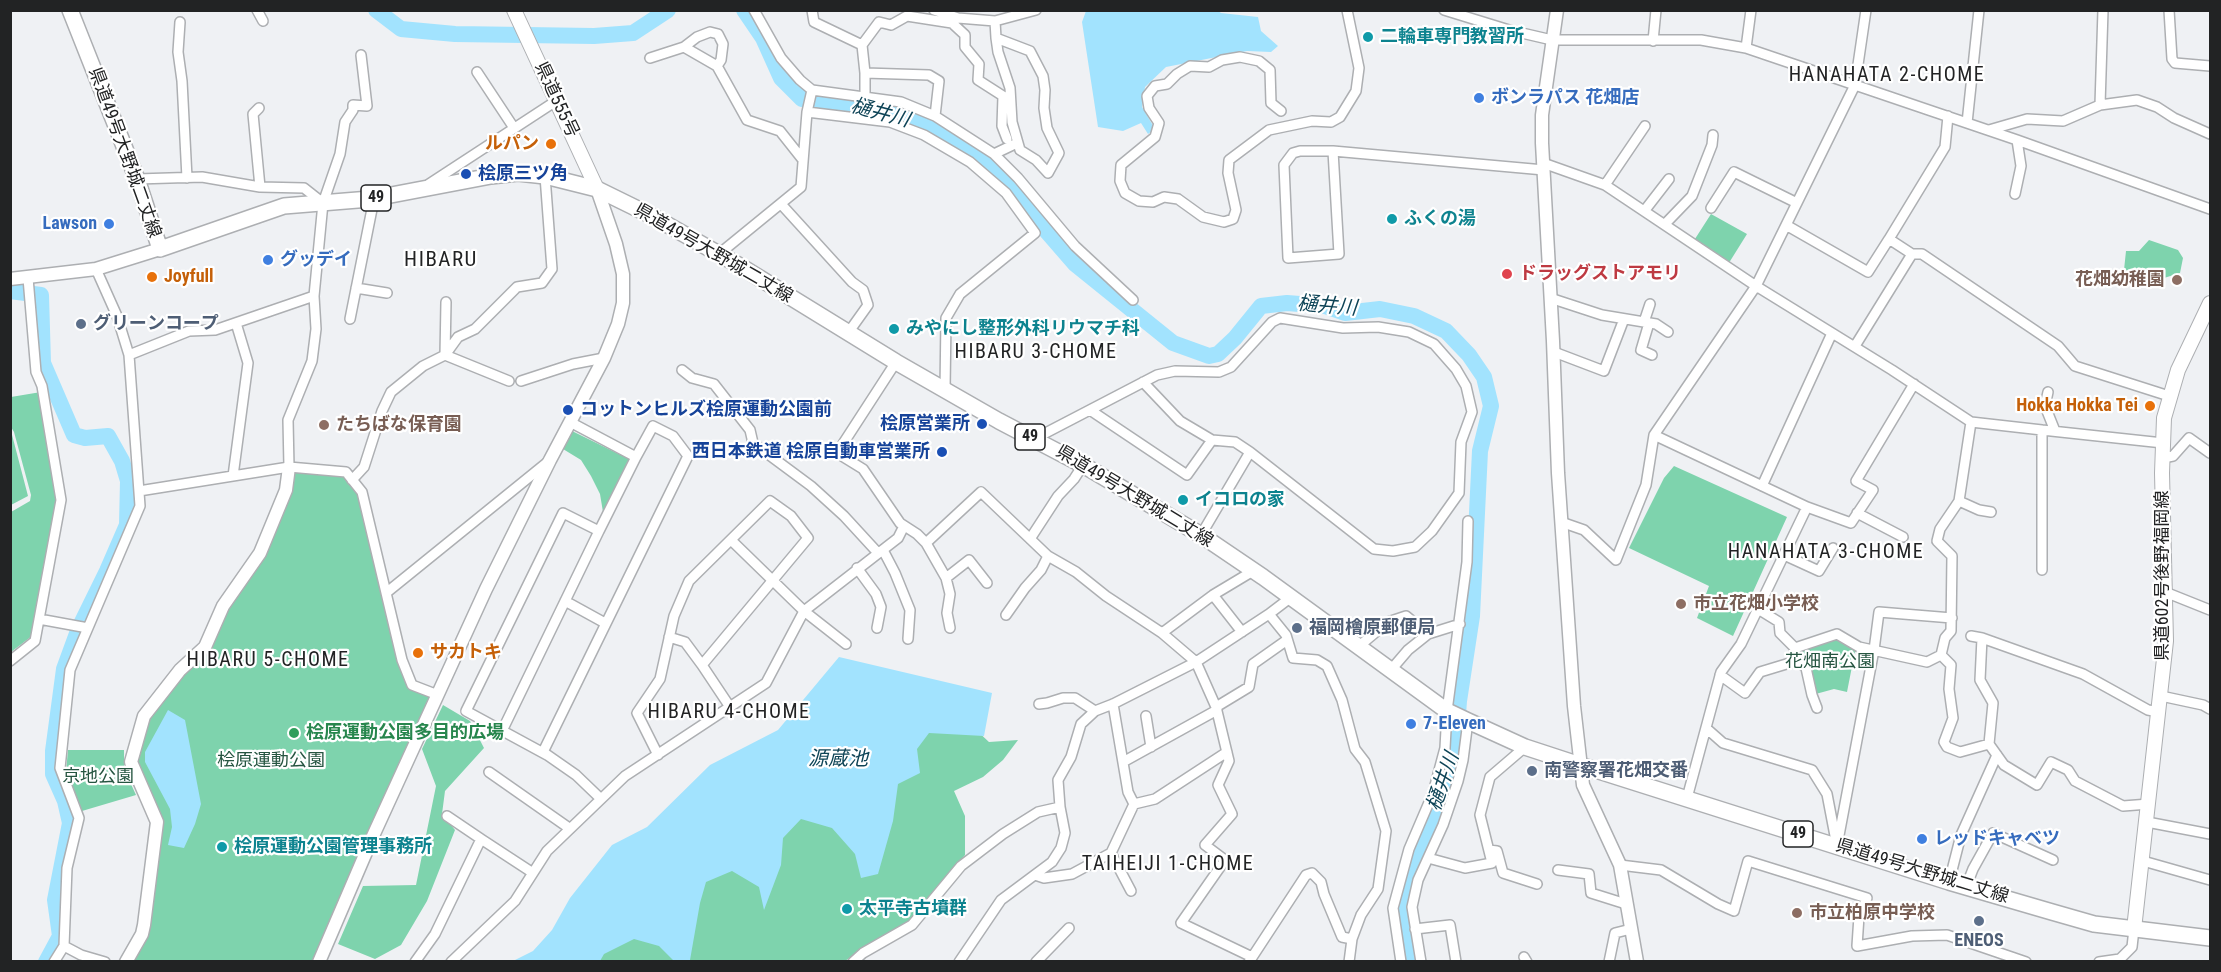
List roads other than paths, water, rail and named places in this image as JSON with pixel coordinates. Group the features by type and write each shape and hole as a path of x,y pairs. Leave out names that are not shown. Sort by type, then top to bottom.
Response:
{"main road":[{"name":"県道49号大野城二丈線","path":"70,10 137,179 160,249 284,206 370,199 518,173 545,176 597,189 652,216 719,254 896,362 1083,465 1202,535 1447,711 1468,721 1525,747 1966,887 2094,924 2211,938"},
{"name":"県道555号","path":"514,10 597,189"},
{"name":"県道602号後野福岡線","path":"2134,929 2166,641 2164,417 2178,370 2211,303"}],"street":[{"path":"257,10 263,21"},
{"path":"754,10 781,58 811,92 901,102 935,116 994,154 1018,178 1075,246 1133,300"},
{"path":"812,10 814,22 862,45"},
{"path":"934,10 958,18 995,21 1036,10"},
{"path":"1281,111 1271,103 1269,70 1259,61 1240,57 1222,60 1209,67 1190,66 1167,84 1155,86 1147,96 1149,108 1159,123 1155,137 1121,165 1120,181 1125,193 1139,201 1154,202 1164,197 1178,199 1203,217 1224,222 1233,219 1236,210 1227,173 1229,160 1269,130 1311,122 1331,122 1340,117 1356,91 1359,68 1347,10"},
{"path":"1444,10 1551,40 1701,40 1746,48 2018,140 2211,209"},
{"path":"1557,10 1542,115 1561,522 1580,765 1583,785 1620,865 1637,962"},
{"path":"1653,41 1656,10"},
{"path":"1746,48 1751,10"},
{"path":"1561,522 1584,530 1617,560 1646,485 1654,435 1756,286 1855,85 1866,10"},
{"path":"1967,123 1979,10"},
{"path":"2100,105 2103,10"},
{"path":"2169,10 2172,59 2175,63 2211,66"},
{"path":"864,97 865,73 862,45 879,22 891,25 907,16 952,22 965,35 965,46 979,64 978,80 1003,96 1002,126 1007,139"},
{"path":"995,21 996,38 998,52 1010,88 1012,122 1017,143 1020,150 1036,160 1048,173 1059,153 1047,128 1044,108 1046,90 1043,76 1030,51 996,38"},
{"path":"180,22 178,52 182,81 187,178"},
{"path":"650,58 684,47 697,36 710,32 718,34 723,44 721,60 717,66"},
{"path":"684,47 717,66 747,120 780,131 804,160"},
{"path":"126,962 142,934 144,925 157,822 131,762 144,716 180,670 205,647 223,606 260,553 286,490 289,467 288,420 312,361 316,329 314,296 322,203 340,154 345,122 353,110 353,105 367,106 362,55"},
{"path":"477,72 514,128"},
{"path":"865,73 929,75 939,81 935,116"},
{"path":"719,254 801,187 811,92"},
{"path":"1989,130 2027,119 2063,121 2100,105 2137,100 2157,107 2174,118 2211,134"},
{"path":"422,189 556,101"},
{"path":"259,108 254,114 260,187"},
{"path":"808,110 890,122 924,135 970,162 1006,193 1035,233 960,294 946,318 945,390"},
{"path":"1786,225 1868,272 1945,147 1947,116"},
{"path":"1605,184 1645,126"},
{"path":"1665,224 1692,196 1712,145 1713,135"},
{"path":"2015,194 2021,166 2018,140"},
{"path":"994,154 1017,143"},
{"path":"1333,151 1339,254 1288,258 1284,165 1293,153 1333,151 1544,166 1605,184 1756,286 1855,346 1971,422 2163,442"},
{"path":"1712,208 1734,172 1797,203"},
{"path":"352,480 364,467 382,411 391,392 423,366 445,355 458,337 475,329 517,287 542,283 552,269 545,176"},
{"path":"137,179 202,177 260,187 304,188 322,203"},
{"path":"1645,210 1669,179"},
{"path":"319,962 373,836 486,589 604,358 618,324 623,303 623,274 616,244 597,189"},
{"path":"350,319 372,209 370,199"},
{"path":"781,204 852,282 863,290 868,305 848,333"},
{"path":"1889,240 1912,254 1922,254 2058,346 2075,366 2169,396"},
{"name":"49","path":"10,279 96,269 160,249"},
{"path":"1855,346 1912,254"},
{"path":"54,962 64,946 67,868 79,818 60,768 70,670 140,506 129,355 117,316 96,269"},
{"path":"10,661 35,641 61,500 42,386 36,372 28,278"},
{"path":"356,288 387,293"},
{"path":"129,355 189,331 215,330 314,296"},
{"path":"1550,298 1602,315 1656,324 1668,332"},
{"path":"445,355 446,303"},
{"path":"1650,303 1641,350 1652,355"},
{"path":"1034,439 1090,411 1143,382 1157,375 1175,371 1219,372 1231,367 1272,322 1280,318 1343,328 1378,327 1409,332 1434,344 1456,369 1466,386 1472,412 1461,442 1459,493 1432,531 1415,547 1393,552 1374,549 1235,442 1212,440 1180,421 1143,382"},
{"path":"1554,352 1604,371 1624,319"},
{"path":"233,476 248,363 236,323"},
{"path":"1762,486 1832,333"},
{"path":"445,355 509,381"},
{"path":"521,381 573,364 604,358"},
{"path":"896,362 837,453 863,469 900,524 926,543 946,578 950,594 947,613 950,628"},
{"path":"682,370 692,378 714,384 750,430 753,442 811,486 880,552 895,573 910,610 908,639"},
{"path":"1654,435 1807,507 1851,523 1872,490 1856,481 1914,384"},
{"path":"2048,392 2045,406 2055,431"},
{"path":"1090,411 1187,475 1212,440"},
{"path":"570,422 636,457"},
{"path":"1941,655 1945,638 1951,631 1952,556 1937,541 1940,529 1959,501 1971,422"},
{"path":"502,731 599,531 653,426 673,436 688,456 543,752 547,754"},
{"path":"2042,430 2042,570"},
{"path":"2163,458 2173,456 2189,438 2211,453"},
{"path":"1202,535 1250,452"},
{"path":"386,593 550,460"},
{"path":"1030,539 1058,496 1083,465"},
{"path":"139,491 289,467 346,472 362,492 402,660 412,685 438,695"},
{"path":"926,543 981,492 1048,556 1076,572 1106,596 1162,633 1196,662 1217,709 1229,761 1218,785 1232,814 1205,845 1225,860 1181,923 1250,959 1306,875 1312,873 1322,882 1324,894 1342,937 1352,939"},
{"path":"658,755 637,712 660,679 674,616 689,581 770,501 791,516 808,538 772,578 702,665"},
{"path":"1959,501 1991,512"},
{"path":"1687,798 1720,675 1741,644 1807,507"},
{"path":"599,531 563,513 466,711 547,754 576,775 601,798"},
{"path":"1857,513 1903,537"},
{"path":"1401,962 1393,908 1409,849 1433,793 1445,748 1447,711 1467,562 1468,520"},
{"path":"451,962 515,901 547,851 625,776 766,683 804,611 898,538 904,526"},
{"path":"731,540 804,611 846,644"},
{"path":"1784,555 1819,572 1833,548"},
{"path":"1006,615 1041,570 1048,556"},
{"path":"946,578 969,560 987,583"},
{"path":"857,568 876,594 880,607 877,628"},
{"path":"1162,633 1213,595 1253,571"},
{"path":"2165,592 2211,610"},
{"path":"1213,595 1242,632"},
{"path":"959,962 1000,900 1052,862 1061,848 1065,833 1058,780 1071,758 1081,724 1095,711 1196,662 1290,598"},
{"path":"565,601 606,623"},
{"path":"1758,609 1779,622 1780,633 1806,668 1812,695 1818,708"},
{"path":"1837,846 1879,612 1952,618"},
{"path":"1269,614 1286,635 1293,658 1317,660 1327,666 1342,700 1356,748 1365,762 1386,831 1378,889 1361,915 1352,939 1349,962"},
{"path":"1358,647 1388,622 1406,616 1428,634"},
{"path":"39,619 87,628"},
{"path":"1390,671 1408,650 1428,634 1460,624"},
{"path":"1794,652 1837,634 1859,647 1927,662 1941,655"},
{"path":"1971,636 2083,674 2148,710 2159,712"},
{"path":"669,637 685,642 730,707"},
{"path":"1982,638 1980,680 1993,703 1989,744 2004,765 2037,785 2051,762 2068,770 2075,781 2123,806 2149,804"},
{"path":"1123,762 1217,709 1249,687 1253,664 1287,640"},
{"path":"1720,675 1745,693 1760,672 1792,662 1794,652"},
{"path":"1941,655 1951,665 1949,689 1953,718 1944,742 1947,747 1960,752 1989,744"},
{"path":"2161,696 2203,705 2211,709"},
{"path":"1039,704 1063,698 1075,698 1095,711"},
{"path":"1113,704 1128,792 1134,804"},
{"path":"1146,716 1151,747"},
{"path":"1421,962 1412,907 1418,880 1443,825 1458,782 1468,721"},
{"path":"1706,728 1723,743 1812,770 1827,794 1837,846"},
{"path":"1428,858 1465,868 1492,863 1480,815 1490,777 1525,747"},
{"path":"1134,804 1155,799 1227,752"},
{"path":"1949,882 1961,835 1997,755"},
{"path":"489,772 569,828"},
{"path":"1035,875 1044,878 1072,874 1111,853 1134,804"},
{"path":"853,962 863,953 912,925 961,866 1003,834 1038,812 1060,807"},
{"path":"447,816 533,873"},
{"path":"2147,822 2211,834"},
{"path":"1966,887 1973,869 1993,834 2053,860"},
{"path":"420,960 481,839"},
{"path":"1489,850 1497,851 1503,873 1537,884"},
{"path":"1111,853 1131,891"},
{"path":"1620,865 1661,870 1734,911 1748,861 1867,898 1859,916 1857,946 1912,936 1947,935 2026,962"},
{"path":"2143,861 2211,880"},
{"path":"1558,870 1589,874 1591,893 1626,904"},
{"path":"1415,929 1450,925 1456,962"},
{"path":"1036,962 1069,928"},
{"path":"1609,962 1615,933 1631,929"},
{"path":"2099,962 2120,959 2132,947 2134,929"},
{"path":"64,946 81,955 105,962"}],"water":[{"path":"1086,11 1218,11 1258,17 1261,31 1278,46 1271,52 1247,51 1166,67 1145,87 1142,107 1155,129 1148,134 1141,123 1123,131 1098,127 1082,22"},
{"name":"源蔵池","path":"839,657 992,693 984,736 929,733 917,749 920,773 898,784 893,821 878,874 861,878 855,854 832,828 801,819 783,838 781,865 764,910 759,887 732,871 706,882 688,961 674,961 659,946 634,939 604,954 600,961 513,961 533,951 552,930 570,898 612,845 647,827 710,765 778,730"},
{"path":"168,710 185,720 201,804 184,848 168,845 172,827 170,809 145,762 145,752"}],"waterway":[{"name":"樋井川","path":"376,10 401,29 455,34 594,36 633,33 668,10"},
{"name":"樋井川","path":"744,10 763,38 781,78 802,99 873,107 934,129 989,165 1075,264 1173,343 1209,356 1218,354 1235,338 1261,306 1287,303 1325,306 1345,313 1380,309 1414,316 1446,331 1469,355 1484,377 1491,406 1480,451 1472,616 1459,701 1455,756 1413,865 1403,907 1414,962"},
{"path":"10,291 41,295 43,363 74,435 85,438 108,436 122,461 128,481 127,525 79,628 64,669 53,751 53,774 65,801 70,823 55,900 60,936 46,962"}],"place":[{"name":"二輪車専門教習所","path":"1368,37"},
{"name":"ボンラパス 花畑店","path":"1479,98"},
{"name":"ルパン","path":"551,144"},
{"name":"桧原三ツ角","path":"466,174"},
{"name":"ふくの湯","path":"1392,219"},
{"name":"Lawson","path":"109,224"},
{"name":"グッデイ","path":"268,260"},
{"name":"ドラッグストアモリ","path":"1507,274"},
{"name":"Joyfull","path":"152,277"},
{"name":"花畑幼稚園","path":"2177,280"},
{"name":"グリーンコープ","path":"81,324"},
{"name":"みやにし整形外科リウマチ科","path":"894,329"},
{"name":"Hokka Hokka Tei","path":"2150,406"},
{"name":"コットンヒルズ桧原運動公園前","path":"568,410"},
{"name":"桧原営業所","path":"982,424"},
{"name":"たちばな保育園","path":"324,425"},
{"name":"西日本鉄道 桧原自動車営業所","path":"942,452"},
{"name":"イコロの家","path":"1183,500"},
{"name":"市立花畑小学校","path":"1681,604"},
{"name":"福岡檜原郵便局","path":"1297,628"},
{"name":"サカトキ","path":"418,653"},
{"name":"7-Eleven","path":"1411,724"},
{"name":"桧原運動公園多目的広場","path":"294,733"},
{"name":"南警察署花畑交番","path":"1532,771"},
{"name":"レッドキャベツ","path":"1922,839"},
{"name":"桧原運動公園管理事務所","path":"222,847"},
{"name":"太平寺古墳群","path":"847,909"},
{"name":"市立柏原中学校","path":"1797,913"},
{"name":"ENEOS","path":"1979,921"}],"district":[{"name":"HANAHATA 2-CHOME","path":"1887,76"},
{"name":"HIBARU","path":"441,261"},
{"name":"HIBARU 3-CHOME","path":"1036,353"},
{"name":"HANAHATA 3-CHOME","path":"1826,553"},
{"name":"HIBARU 5-CHOME","path":"268,661"},
{"name":"HIBARU 4-CHOME","path":"729,713"},
{"name":"TAIHEIJI 1-CHOME","path":"1168,865"}],"park label":[{"name":"花畑南公園","path":"1830,662"},
{"name":"桧原運動公園","path":"271,761"},
{"name":"京地公園","path":"98,777"}]}
